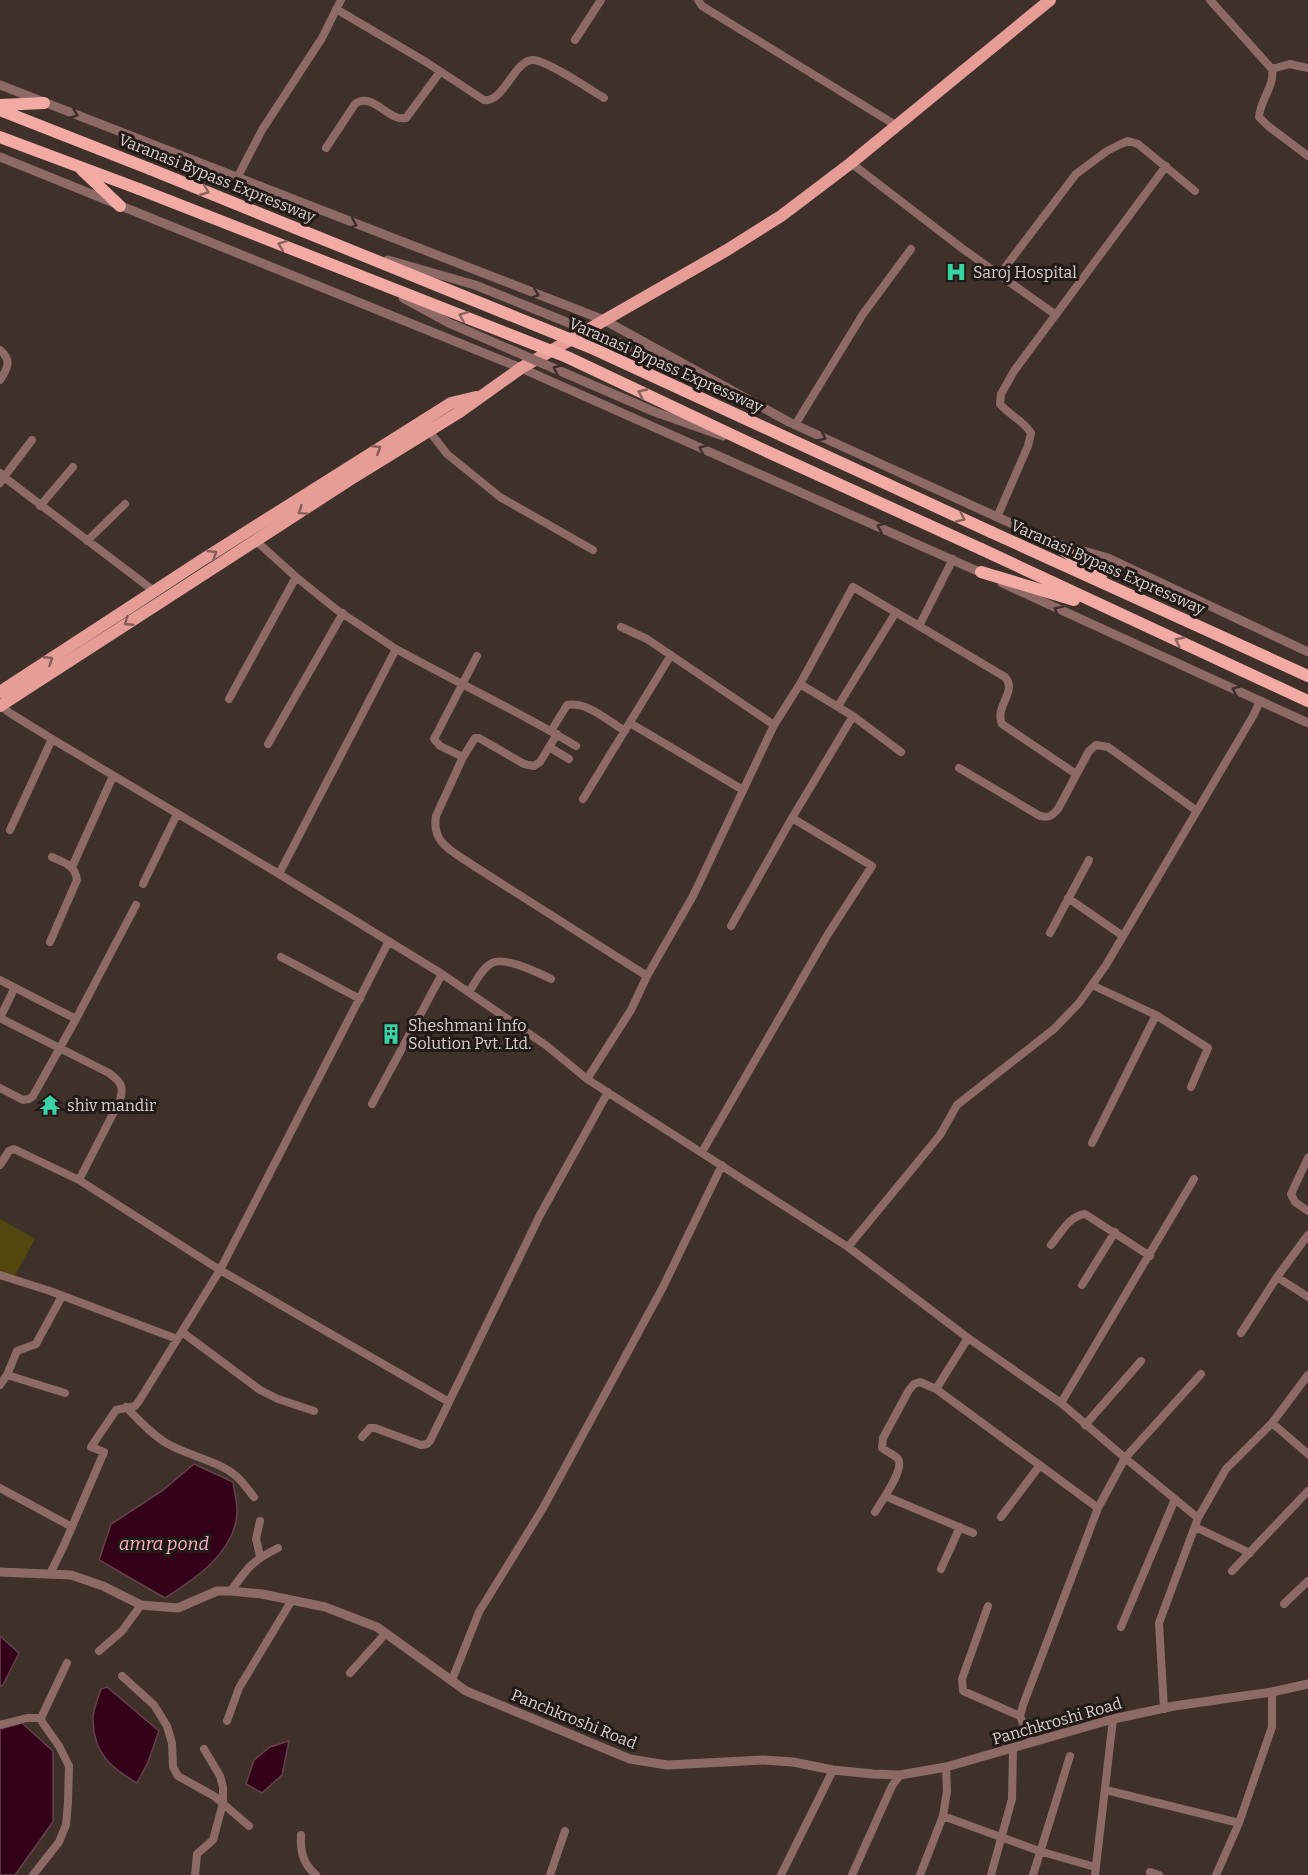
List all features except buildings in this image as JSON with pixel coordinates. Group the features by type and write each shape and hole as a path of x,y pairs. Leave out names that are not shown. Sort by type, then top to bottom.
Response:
{"highway":[{"path":"0,105 44,103"},
{"name":"Varanasi Bypass Expressway","path":"0,110 594,349 1308,676"},
{"name":"Varanasi Bypass Expressway","path":"0,137 567,357 1308,701"},
{"path":"78,166 120,206"},
{"path":"1052,542 1128,594"},
{"path":"981,572 1129,619"}],"main road":[{"path":"1,706 458,413 521,368 727,250 781,216 851,163 1050,0"},
{"path":"0,692 154,591 451,403 480,396"}],"street":[{"path":"237,178 262,130 322,38 341,0"},
{"path":"575,40 601,0"},
{"path":"698,0 702,6 897,126"},
{"path":"1210,0 1272,69 1271,81 1261,104 1259,117 1307,154"},
{"path":"336,9 473,94 489,101 496,97 527,61 532,60 545,64 604,98"},
{"path":"1272,69 1290,64 1308,68"},
{"path":"326,148 355,104 366,101 397,119 406,118 440,72"},
{"path":"0,85 604,320 795,425 1052,542 1108,558 1308,652"},
{"path":"1000,274 1076,174 1107,151 1128,141 1133,141 1195,191"},
{"path":"0,158 521,368 953,559 1308,723"},
{"path":"851,163 963,249 1056,315"},
{"path":"997,517 1028,446 1031,433 1028,427 1000,404 1001,394 1014,371 1166,166"},
{"path":"348,249 475,285 707,378"},
{"path":"795,425 863,314 910,249"},
{"path":"0,350 9,363 0,380"},
{"path":"429,430 447,454 500,497 593,550"},
{"path":"32,440 1,478 154,591"},
{"path":"40,506 73,467"},
{"path":"87,541 125,504"},
{"path":"256,541 296,577 343,614 396,649 529,718 576,746"},
{"path":"919,626 953,559"},
{"path":"229,699 296,577"},
{"path":"588,1079 631,1010 647,976 693,896 774,725 800,684 853,587 1005,677 1010,687 999,713 1002,724 1076,774"},
{"path":"838,706 896,612"},
{"path":"268,744 343,614"},
{"path":"621,627 647,639 672,655 774,725"},
{"path":"279,874 396,649"},
{"path":"583,799 672,655"},
{"path":"463,757 440,746 434,739 477,656"},
{"path":"800,684 853,716 900,752"},
{"path":"848,1247 940,1135 957,1105 1053,1029 1079,1003 1124,936 1260,701"},
{"path":"625,731 584,706 567,705 549,747 537,766 524,764 479,738 475,738 463,757 436,816 434,826 436,835 447,847 647,976"},
{"path":"1,706 52,740 279,874 442,974 548,1046 588,1079 848,1247 968,1338 1061,1403 1198,1518"},
{"path":"731,926 853,716"},
{"path":"630,723 743,790"},
{"path":"10,830 52,740"},
{"path":"958,768 1047,818 1058,809 1089,751 1096,745 1101,745 1116,753 1197,811"},
{"path":"549,747 569,759"},
{"path":"72,867 113,776"},
{"path":"143,884 177,814"},
{"path":"702,1152 828,934 872,866 792,818"},
{"path":"50,942 77,880 76,872 72,867 52,857"},
{"path":"1050,933 1089,860"},
{"path":"1068,898 1124,936"},
{"path":"0,1088 23,1100 29,1100 33,1096 136,905"},
{"path":"50,1574 104,1452 91,1447 116,1410 135,1406 139,1401 220,1270 389,941"},
{"path":"281,957 360,999"},
{"path":"469,992 485,969 499,961 532,970 550,979"},
{"path":"372,1104 442,974"},
{"path":"0,980 76,1019"},
{"path":"1092,985 1156,1015 1208,1048 1191,1087"},
{"path":"15,989 0,1018 109,1073 120,1082 122,1087 120,1100 79,1179"},
{"path":"1092,1143 1156,1015"},
{"path":"362,1437 370,1428 375,1428 421,1445 427,1444 540,1215 608,1092"},
{"path":"0,1165 9,1151 14,1149 79,1179 220,1270 449,1401"},
{"path":"1308,1158 1292,1194 1295,1202 1308,1211"},
{"path":"452,1680 479,1612 543,1508 663,1287 722,1165"},
{"path":"1061,1403 1194,1179"},
{"path":"1051,1245 1070,1221 1077,1215 1085,1214 1150,1256"},
{"path":"1082,1285 1115,1232"},
{"path":"1241,1333 1308,1234"},
{"path":"0,1285 2,1276 179,1336 260,1390 314,1412"},
{"path":"1277,1277 1308,1297"},
{"path":"0,1385 17,1351 36,1344 41,1338 62,1296"},
{"path":"936,1389 968,1338"},
{"path":"1085,1425 1141,1361"},
{"path":"1031,1743 1020,1716 1098,1508 1125,1458 1201,1374"},
{"path":"7,1375 65,1393"},
{"path":"1164,1709 1159,1623 1194,1527 1226,1469 1272,1423 1308,1375"},
{"path":"875,1512 897,1475 900,1464 898,1459 882,1448 883,1438 914,1384 924,1382 1098,1508"},
{"path":"126,1407 166,1443 224,1467 235,1475 254,1497"},
{"path":"1272,1423 1308,1454"},
{"path":"1001,1518 1040,1465"},
{"path":"0,1488 72,1527"},
{"path":"1232,1571 1308,1491"},
{"path":"885,1496 973,1533"},
{"path":"1121,1627 1175,1499"},
{"path":"260,1521 256,1539 260,1556"},
{"path":"941,1569 960,1527"},
{"path":"1194,1527 1250,1553"},
{"path":"231,1591 250,1564 260,1556 278,1548"},
{"name":"Panchkroshi Road","path":"0,1572 71,1575 103,1586 141,1605 178,1608 217,1591 231,1591 262,1593 325,1607 377,1627 466,1691 630,1759 667,1765 763,1760 793,1762 832,1770 900,1775 946,1767 1113,1719 1174,1706 1272,1692 1308,1684"},
{"path":"1284,1605 1308,1581"},
{"path":"227,1721 239,1688 292,1600"},
{"path":"99,1651 122,1631 141,1605"},
{"path":"988,1606 961,1687 963,1691 973,1696 1020,1716"},
{"path":"350,1673 386,1633"},
{"path":"33,1875 59,1842 66,1825 69,1766 41,1718 67,1663"},
{"path":"122,1676 154,1705 167,1726 172,1743 173,1767 178,1776 214,1796 249,1826"},
{"path":"1216,1875 1239,1823 1272,1727 1272,1692"},
{"path":"0,1725 27,1718 41,1718"},
{"path":"943,1816 1095,1871 1113,1719"},
{"path":"195,1875 197,1854 213,1840 222,1803 223,1787 220,1776 204,1749"},
{"path":"991,1875 1012,1799 1013,1749"},
{"path":"1033,1875 1070,1756"},
{"path":"920,1875 943,1816 947,1791 946,1767"},
{"path":"781,1875 832,1770"},
{"path":"852,1875 892,1786 900,1775"},
{"path":"1106,1790 1239,1823"},
{"path":"550,1875 565,1831"},
{"path":"301,1835 300,1847 305,1864 316,1875"},
{"path":"1150,1872 1159,1875"}],"shaded area":[{"path":"0,1219 35,1239 14,1277 0,1272"}],"water":[{"name":"amra pond","path":"194,1464 233,1482 237,1510 234,1528 229,1541 211,1564 165,1598 99,1560 111,1524 162,1491"},
{"path":"0,1636 19,1653 3,1685 0,1686"},
{"path":"107,1687 159,1731 148,1762 137,1783 119,1772 106,1759 94,1733 93,1713 101,1689"},
{"path":"22,1723 53,1751 53,1822 15,1875 0,1875 0,1729"},
{"path":"289,1741 282,1775 262,1793 246,1784 254,1760 270,1747"}],"place":[{"name":"Saroj Hospital","path":"956,272"},
{"name":"Sheshmani Info Solution Pvt. Ltd.","path":"391,1034"},
{"name":"shiv mandir","path":"50,1105"}]}
